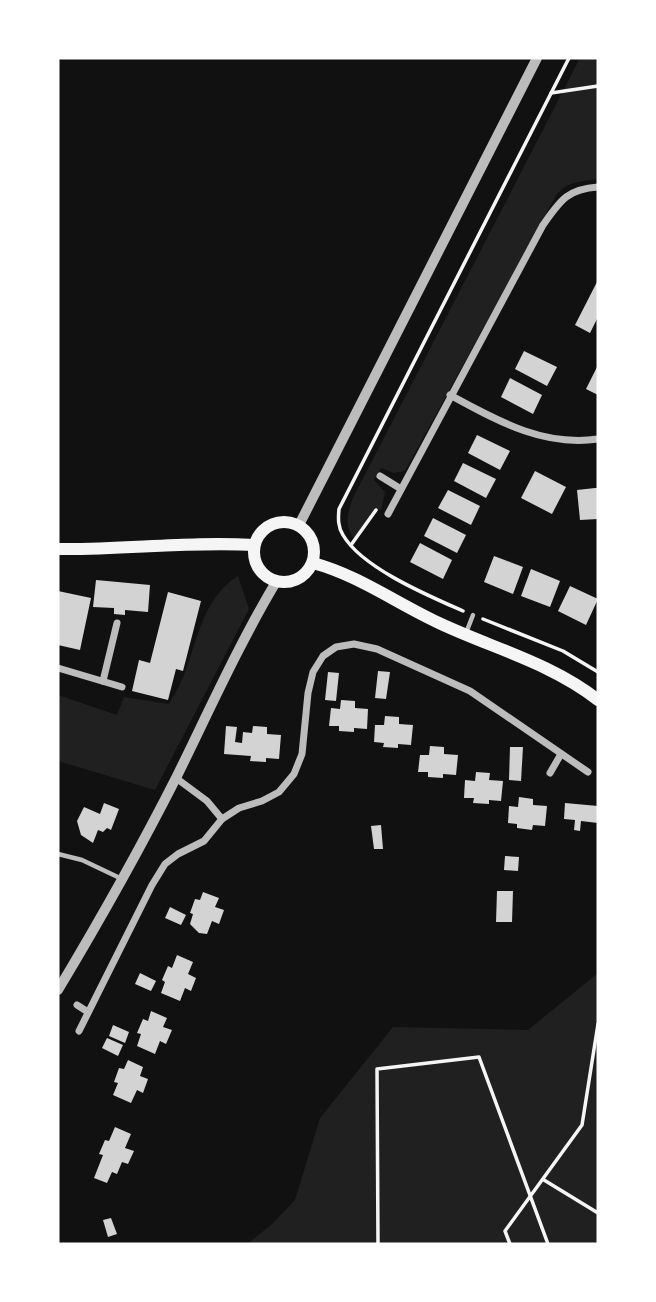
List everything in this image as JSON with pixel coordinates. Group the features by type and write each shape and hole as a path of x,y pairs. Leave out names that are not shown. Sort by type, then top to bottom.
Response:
{"main road":[{"path":"281,522 299,525 306,530 314,546 313,563 309,571 294,581 276,582 261,572 256,564 254,545 271,524 281,522"},
{"path":"58,549 135,548 195,543 254,545"},
{"path":"313,563 332,568 368,584 407,608 567,678 598,700"}],"street":[{"path":"299,525 537,58"},
{"path":"388,513 543,225 560,200 574,191 598,187"},
{"path":"450,395 515,429 551,439 579,442 598,439"},
{"path":"380,476 401,489"},
{"path":"58,990 123,879 235,657 276,582"},
{"path":"103,681 117,624"},
{"path":"79,1031 164,864 204,841 222,818 279,792 294,774 302,754 313,672 323,656 336,647 354,644 377,649 470,691 588,772"},
{"path":"58,668 122,687"},
{"path":"550,773 561,754"},
{"path":"176,778 222,818"},
{"path":"76,1005 88,1012"}],"lane":[{"path":"466,634 473,615"},
{"path":"58,854 82,860 123,879"}],"path":[{"path":"569,58 339,509 340,528 351,545 397,579 473,615 563,651 598,672"},
{"path":"551,93 598,86"},
{"path":"351,545 376,510 388,513"},
{"path":"510,1244 505,1231 582,1125 598,1024"},
{"path":"378,1244 377,1069 479,1057 548,1244"},
{"path":"544,1180 598,1213"}],"shaded area":[{"path":"580,58 598,58 598,179 569,185 555,197 405,471 394,473 381,468 374,480 385,492 381,510 377,509 354,539 348,519 353,498"},
{"path":"238,576 249,609 155,790 58,761 58,695 117,715 124,697 169,704 184,675 209,608 226,585"},
{"path":"598,973 598,1244 247,1244 271,1225 295,1200 320,1118 393,1027 528,1030"}],"building":[{"path":"598,280 598,317 590,333 575,325"},
{"path":"524,351 557,367 547,386 515,369"},
{"path":"598,365 598,395 586,389"},
{"path":"510,378 542,395 533,414 501,397"},
{"path":"477,435 510,451 500,470 468,453"},
{"path":"463,463 496,479 486,498 454,481"},
{"path":"535,471 566,487 552,514 521,498"},
{"path":"598,488 598,519 580,520 577,490"},
{"path":"448,490 480,506 471,525 438,508"},
{"path":"433,518 466,535 457,553 424,536"},
{"path":"420,543 452,560 443,579 410,562"},
{"path":"494,556 523,567 513,594 484,582"},
{"path":"531,569 560,581 550,607 521,596"},
{"path":"96,580 150,585 148,612 125,610 125,615 114,614 114,608 93,607"},
{"path":"570,586 598,599 586,625 558,611"},
{"path":"58,591 91,598 80,650 58,645"},
{"path":"168,592 201,601 183,671 176,669 168,700 132,691 139,660 150,663"},
{"path":"378,671 390,672 386,699 375,698"},
{"path":"328,672 339,673 336,701 325,700"},
{"path":"341,700 355,701 355,708 368,709 367,729 339,731 339,726 329,726 331,708 340,709"},
{"path":"385,716 399,717 399,724 413,725 411,745 383,747 384,743 374,742 375,725 384,725"},
{"path":"226,726 237,727 235,742 242,743 243,732 252,733 253,726 267,727 267,734 281,735 279,759 250,761 251,756 224,754"},
{"path":"430,746 444,747 444,754 458,755 456,775 428,777 428,772 418,772 420,755 429,755"},
{"path":"510,747 523,747 521,781 509,780"},
{"path":"476,772 490,773 489,780 503,781 501,801 489,800 489,804 473,803 474,798 464,798 465,780 475,781"},
{"path":"519,797 533,799 533,805 547,806 545,826 533,825 532,830 517,828 517,824 508,823 509,806 518,807"},
{"path":"104,803 119,809 111,830 98,830 93,843 81,835 77,821 84,807 100,814"},
{"path":"565,803 598,806 598,823 581,821 580,831 574,830 575,820 564,819"},
{"path":"381,825 383,849 374,849 371,826"},
{"path":"505,856 519,857 518,871 504,870"},
{"path":"497,891 513,891 512,922 496,922"},
{"path":"203,892 219,898 215,907 224,910 219,924 212,921 207,934 199,933 190,924 193,914 190,913 195,899 200,900"},
{"path":"170,907 186,915 181,925 165,918"},
{"path":"177,955 193,962 188,974 196,978 191,991 185,988 180,1001 161,993 165,982 162,980 168,966 172,968"},
{"path":"140,973 156,981 151,991 135,984"},
{"path":"151,1011 167,1018 163,1027 172,1030 166,1044 160,1041 155,1054 137,1046 141,1034 137,1033 143,1019 148,1021"},
{"path":"113,1025 129,1032 125,1043 109,1036"},
{"path":"107,1038 123,1045 118,1056 102,1048"},
{"path":"128,1060 143,1067 140,1076 148,1079 143,1093 137,1090 131,1103 113,1095 118,1083 114,1082 119,1068 124,1069"},
{"path":"115,1127 131,1134 125,1148 134,1151 128,1164 122,1162 117,1174 112,1172 107,1183 94,1178 103,1155 99,1154"},
{"path":"111,1218 117,1234 108,1237 103,1220"}]}
